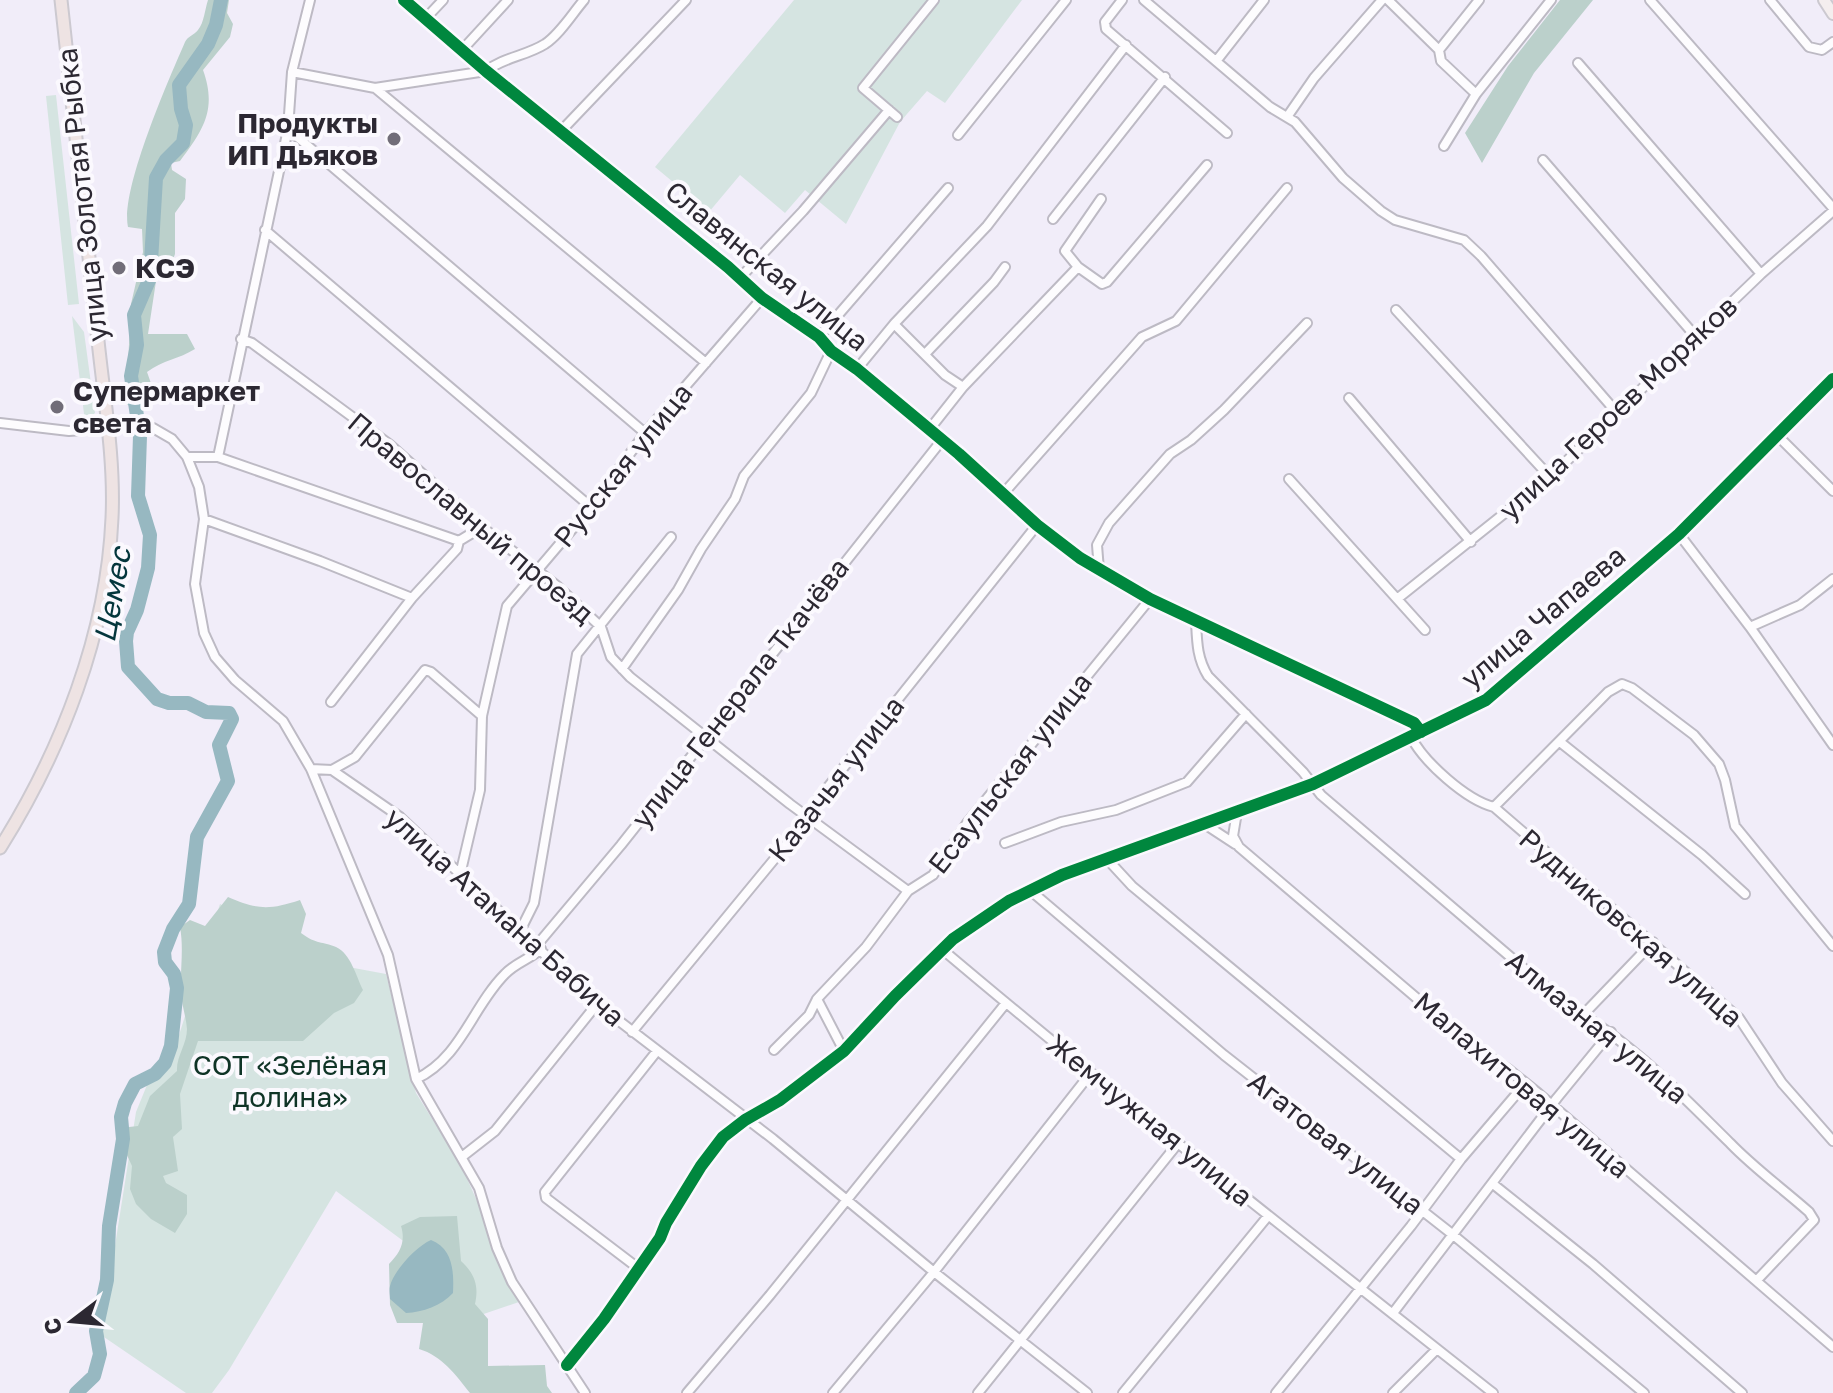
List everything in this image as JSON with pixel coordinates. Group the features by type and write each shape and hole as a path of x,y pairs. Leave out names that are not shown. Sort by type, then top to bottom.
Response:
{"highway":[{"name":"улица Золотая Рыбка","path":"0,848 25,808 71,708 100,609 112,518 107,428 61,0"}],"main road":[{"path":"1824,0 1833,14"}],"street":[{"path":"218,457 288,129 292,72 310,0"},
{"name":"Славянская улица","path":"404,0 762,298 819,337 831,351 942,440 1037,525 1099,570 1150,599"},
{"path":"426,18 443,0"},
{"path":"463,49 508,0"},
{"path":"292,72 375,88 486,71 499,61 527,53 548,42 584,0"},
{"path":"562,130 686,0"},
{"path":"897,117 863,88 934,0"},
{"path":"958,135 1066,0"},
{"path":"1144,0 1270,107 1308,135 1343,178 1395,220 1464,240 1618,414"},
{"path":"1217,60 1264,0"},
{"path":"1287,117 1314,78 1382,0"},
{"path":"1388,0 1439,50 1441,61 1476,94"},
{"path":"1439,50 1479,0"},
{"path":"1444,146 1476,94 1551,0"},
{"path":"1650,0 1833,210"},
{"path":"1770,0 1809,47 1822,50 1833,42"},
{"path":"1120,2 1104,25 1227,133"},
{"path":"857,369 894,324 987,226 1126,45"},
{"path":"1578,63 1761,274"},
{"path":"1053,219 1165,77"},
{"path":"375,88 706,363"},
{"path":"740,278 803,211 889,110"},
{"path":"288,129 645,433"},
{"path":"1543,160 1697,338"},
{"path":"1101,199 1066,246 1067,255 1097,283 1107,282 1207,165"},
{"path":"819,337 948,188"},
{"path":"1003,494 1142,337 1176,321 1287,188"},
{"name":"улица Героев Моряков","path":"1397,599 1550,477 1761,274 1833,210"},
{"path":"265,230 591,507"},
{"path":"925,354 1005,267"},
{"path":"929,430 963,387 1078,267"},
{"name":"Русская улица","path":"460,875 480,790 482,716 507,606 591,507 645,433 762,298"},
{"path":"1396,310 1550,477"},
{"path":"1099,570 1097,545 1109,523 1170,454 1191,440 1224,410 1307,323"},
{"path":"894,324 963,387"},
{"name":"Православный проезд","path":"241,339 252,343 389,444 601,627 611,657 622,669 908,891"},
{"path":"622,669 678,590 735,499 744,476 811,393 831,351"},
{"name":"улица Чапаева","path":"1237,812 1313,784 1486,700 1679,534 1833,379"},
{"path":"1349,398 1471,542"},
{"path":"0,423 69,431 146,426 164,432 187,457 199,487 204,519 195,584 204,633 215,657 225,669 283,721 311,769 388,955 416,1079 479,1188 497,1248 512,1282 585,1393"},
{"path":"1776,434 1833,491"},
{"name":"улица Генерала Ткачёва","path":"416,1079 430,1072 448,1056 504,974 531,958 942,440"},
{"path":"187,457 218,457 459,541"},
{"path":"1289,479 1425,630"},
{"path":"204,519 412,598"},
{"name":"Казачья улица","path":"632,1032 809,817 816,802 1037,525"},
{"path":"331,702 412,598 457,549 459,541 482,527"},
{"path":"1679,534 1750,627 1833,745"},
{"path":"521,929 534,903 577,654 671,537"},
{"path":"1750,627 1800,605 1833,579"},
{"path":"1150,599 1414,723 1421,732"},
{"name":"Есаульская улица","path":"774,1050 809,1015 817,999 871,940 908,891 933,875 967,823 1150,599"},
{"name":"Алмазная улица","path":"1196,621 1201,664 1208,676 1321,795 1569,1007 1611,1032 1809,1212 1814,1220 1757,1280"},
{"path":"311,769 332,770 355,757 425,670 482,716"},
{"path":"1494,807 1608,692 1622,684 1632,688 1694,735 1719,764 1735,826 1833,946"},
{"path":"1005,843 1061,822 1116,810 1187,782 1246,714"},
{"name":"Рудниковская улица","path":"1411,737 1428,761 1479,803 1494,807 1739,1018 1782,1083 1833,1141"},
{"path":"1560,742 1702,855 1745,894"},
{"name":"улица Атамана Бабича","path":"332,770 400,817 597,1004 773,1139 1087,1393"},
{"path":"567,1365 604,1319 660,1238 701,1166 723,1137 780,1100 844,1051 943,950 992,911 1062,875 1237,812"},
{"path":"1237,812 1233,836 1239,847"},
{"name":"Малахитовая улица","path":"1206,825 1239,847 1473,1046 1508,1069 1833,1347"},
{"path":"1108,860 1132,886 1461,1159"},
{"name":"Агатовая улица","path":"1031,891 1224,1055 1452,1234 1644,1393"},
{"path":"1583,1015 1653,942"},
{"name":"Жемчужная улица","path":"943,950 1090,1074 1493,1393"},
{"path":"817,999 844,1051"},
{"path":"687,1393 1006,1003"},
{"path":"463,1156 495,1131 597,1004"},
{"path":"1393,1313 1611,1032"},
{"path":"638,1268 546,1198 545,1192 657,1051"},
{"path":"833,1393 934,1272 1090,1074"},
{"path":"1276,1393 1461,1159 1525,1084"},
{"path":"978,1393 1179,1142"},
{"path":"1493,1184 1593,1264 1742,1393"},
{"path":"1123,1393 1268,1216"},
{"path":"1393,1393 1437,1349"}],"green space":[{"path":"208,0 229,0 227,13 233,24 230,37 203,70 209,96 202,128 180,161 171,163 172,170 186,179 185,199 175,213 175,254 170,268 158,268 148,334 187,334 195,349 147,372 153,389 151,404 142,412 126,404 131,304 143,252 142,229 128,227 127,210 138,162 158,107 185,42 202,24"},
{"path":"794,0 1022,0 945,103 927,91 900,122 846,224 805,190 785,213 740,175 709,212 655,167"},
{"path":"1560,0 1593,0 1534,73 1482,163 1465,133 1508,66"},
{"path":"56,95 79,304 68,305 46,96"},
{"path":"72,316 84,332 95,413 85,422"},
{"path":"228,897 264,907 300,900 306,914 301,933 341,950 363,990 354,1003 334,1013 303,1041 198,1041 180,1094 182,1129 173,1137 178,1171 163,1176 166,1183 187,1195 187,1214 175,1233 151,1219 136,1204 130,1189 132,1166 126,1153 129,1127 138,1126 150,1096 177,1071 185,1040 187,1029 181,996 180,927 190,920 205,926"},
{"name":"СОТ «Зелёная долина»","path":"220,904 327,963 386,974 416,1093 461,1165 481,1210 492,1250 519,1302 469,1319 406,1243 336,1191 229,1370 212,1393 186,1393 101,1335 136,1112 147,1085 170,1064"},
{"path":"457,1216 461,1261 475,1281 475,1304 488,1319 488,1366 545,1365 547,1386 552,1393 470,1393 441,1361 419,1349 423,1323 397,1323 390,1305 389,1264 401,1247 401,1226 420,1217"}],"water":[{"path":"431,1240 444,1249 451,1262 453,1293 431,1308 406,1313 390,1299 390,1286 407,1259"}],"waterway":[{"name":"Цемес","path":"76,1393 94,1376 100,1354 96,1331 107,1280 109,1226 123,1139 121,1117 135,1084 155,1074 165,1063 171,1046 177,988 174,974 165,962 164,952 173,929 189,904 197,837 228,781 219,745 232,719 229,713 206,712 188,703 169,703 157,699 128,667 126,641 148,568 150,535 138,496 140,436 131,376 137,345 134,315 150,278 156,178 166,160 183,143 186,125 179,85 208,44 221,0"}],"cycle path":[{"path":"404,0 762,298 819,337 831,351 857,369 959,454 1037,525 1080,558 1150,599 1414,723 1421,732"},
{"path":"567,1365 604,1319 660,1238 701,1166 723,1137 780,1100 844,1051 953,939 1009,901 1062,875 1313,784 1486,700 1679,534 1833,379"}],"place":[{"name":"Продукты ИП Дьяков","path":"394,139"},
{"name":"КСЭ","path":"119,268"},
{"name":"Супермаркет света","path":"57,407"}]}
